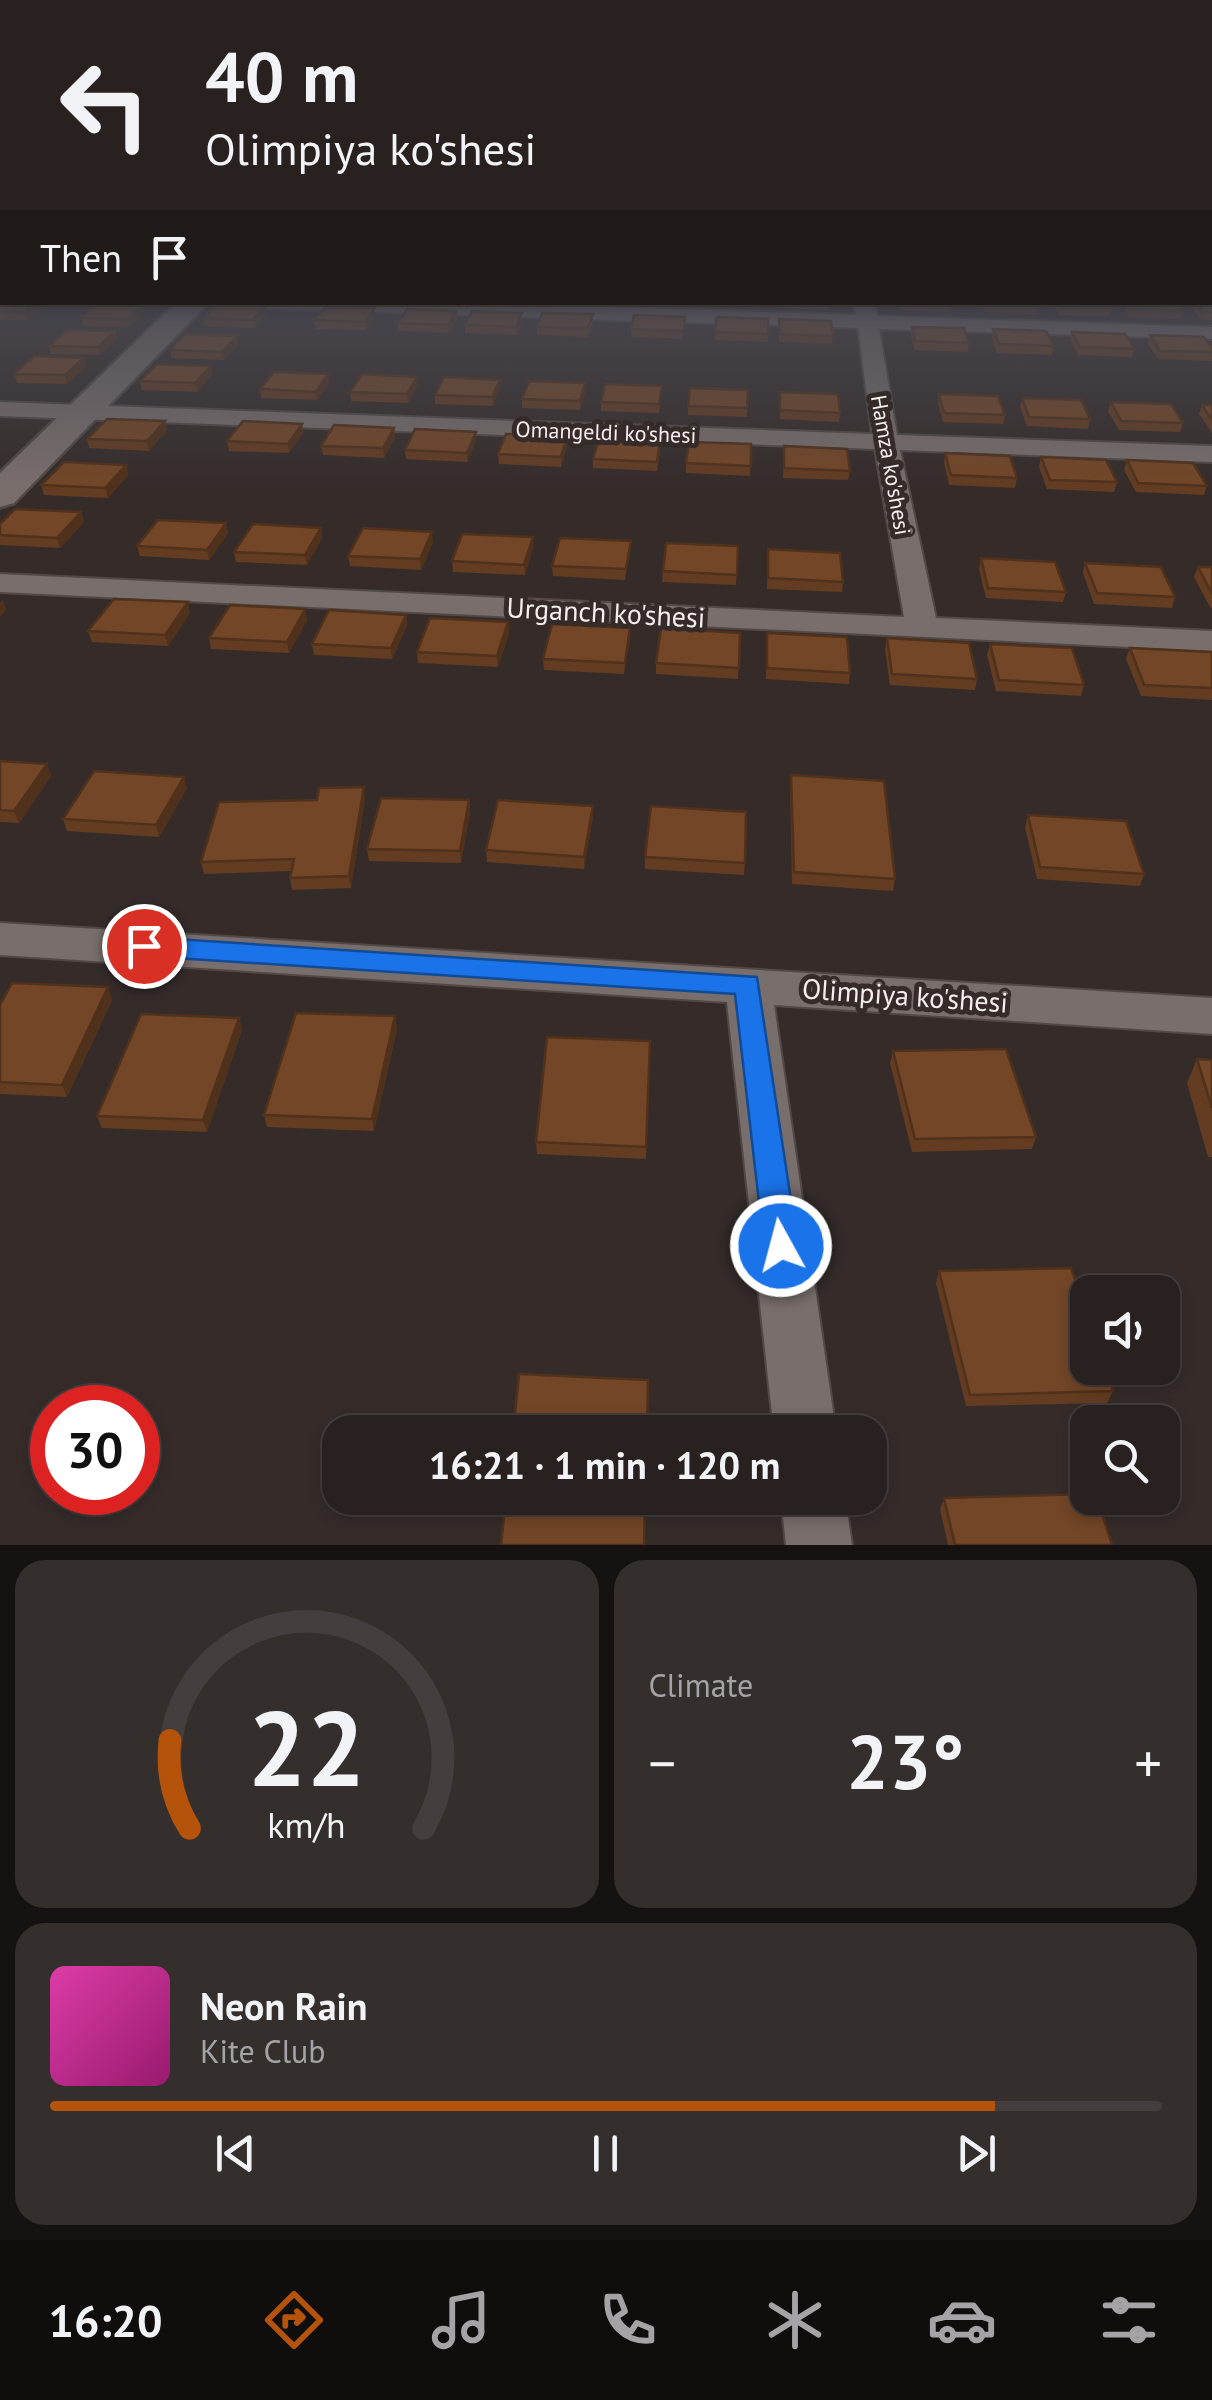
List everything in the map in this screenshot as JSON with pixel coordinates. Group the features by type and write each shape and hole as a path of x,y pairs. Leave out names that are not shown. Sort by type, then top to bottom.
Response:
{"street":[{"path":"0,494 154,344"},
{"name":"Hamza ko'shesi","path":"870,344 922,627"},
{"name":"Omangeldi ko'shesi","path":"0,409 1212,454"},
{"name":"Urganch ko'shesi","path":"0,583 1212,641"},
{"name":"Olimpiya ko'shesi","path":"0,939 1212,1016"},
{"path":"748,984 802,1415"},
{"path":"815,1515 819,1545"}],"building":[{"path":"51,344 101,344 98,347"},
{"path":"176,344 229,344 222,352 170,350"},
{"path":"1078,344 1132,344 1135,349"},
{"path":"1156,344 1209,344 1212,348 1212,352 1160,351"},
{"path":"34,356 84,358 65,375 14,374"},
{"path":"157,364 211,366 195,383 140,381"},
{"path":"274,372 328,374 316,392 260,389"},
{"path":"362,374 417,377 407,394 350,392"},
{"path":"444,377 500,380 492,397 435,395"},
{"path":"529,381 585,383 580,401 522,399"},
{"path":"605,384 662,386 659,404 601,402"},
{"path":"690,388 748,390 747,408 688,406"},
{"path":"780,392 838,394 840,413 780,410"},
{"path":"939,394 998,396 1005,415 944,413"},
{"path":"1022,398 1081,400 1090,419 1029,417"},
{"path":"1111,402 1171,404 1183,423 1121,421"},
{"path":"1202,405 1212,405 1212,420"},
{"path":"107,419 165,421 147,441 87,439"},
{"path":"243,421 302,424 288,444 227,441"},
{"path":"334,425 394,428 383,448 321,446"},
{"path":"415,429 476,432 467,453 405,450"},
{"path":"506,434 567,436 561,457 498,454"},
{"path":"599,438 660,440 657,462 593,459"},
{"path":"689,442 751,444 751,466 686,463"},
{"path":"784,446 847,449 850,471 784,468"},
{"path":"945,453 1010,456 1017,478 951,475"},
{"path":"1041,457 1106,460 1117,482 1050,480"},
{"path":"1127,460 1193,463 1207,486 1138,483"},
{"path":"64,462 126,465 105,488 41,485"},
{"path":"15,509 81,512 57,538 0,535 0,524"},
{"path":"158,520 226,523 207,550 137,546"},
{"path":"253,524 321,528 305,555 234,552"},
{"path":"363,528 432,532 420,559 348,556"},
{"path":"462,534 533,537 524,565 452,561"},
{"path":"560,538 631,541 626,569 552,566"},
{"path":"666,543 738,546 737,575 663,571"},
{"path":"768,549 840,553 843,582 768,578"},
{"path":"981,558 1055,562 1066,592 988,588"},
{"path":"1085,563 1161,567 1175,597 1097,593"},
{"path":"1198,567 1212,567 1212,594"},
{"path":"114,599 188,602 165,635 88,631"},
{"path":"230,605 305,609 287,642 209,638"},
{"path":"329,610 406,615 391,648 312,644"},
{"path":"430,618 508,622 497,656 417,652"},
{"path":"552,624 630,628 625,663 543,659"},
{"path":"661,628 740,633 739,668 656,663"},
{"path":"767,633 847,637 850,673 767,668"},
{"path":"887,638 969,643 977,679 892,674"},
{"path":"990,644 1072,648 1084,685 999,680"},
{"path":"1130,648 1212,652 1212,688 1144,685"},
{"path":"0,761 47,764 14,811 0,810"},
{"path":"94,771 184,777 156,825 63,819"},
{"path":"791,775 884,781 895,879 794,872"},
{"path":"364,787 349,876 290,878 294,859 201,862 219,802 317,800 319,788"},
{"path":"381,798 469,800 460,851 367,849"},
{"path":"498,800 593,806 584,857 486,850"},
{"path":"651,806 746,812 745,863 645,857"},
{"path":"1028,815 1126,821 1144,874 1040,867"},
{"path":"12,983 108,987 62,1085 0,1082 0,1005"},
{"path":"296,1013 395,1016 372,1119 264,1115"},
{"path":"141,1014 239,1018 203,1120 97,1116"},
{"path":"547,1037 650,1041 646,1147 536,1142"},
{"path":"1006,1049 1036,1137 915,1139 893,1051"},
{"path":"1197,1059 1212,1060 1212,1108"},
{"path":"1071,1268 1070,1385 1111,1385 1113,1391 970,1395 939,1271"},
{"path":"519,1374 648,1380 647,1415 515,1415"},
{"path":"1070,1494 1070,1515 1102,1515 1112,1545 955,1545 944,1498"},
{"path":"504,1515 645,1515 644,1545 501,1545"}],"route":[{"path":"144,946 748,984 781,1246"}]}
